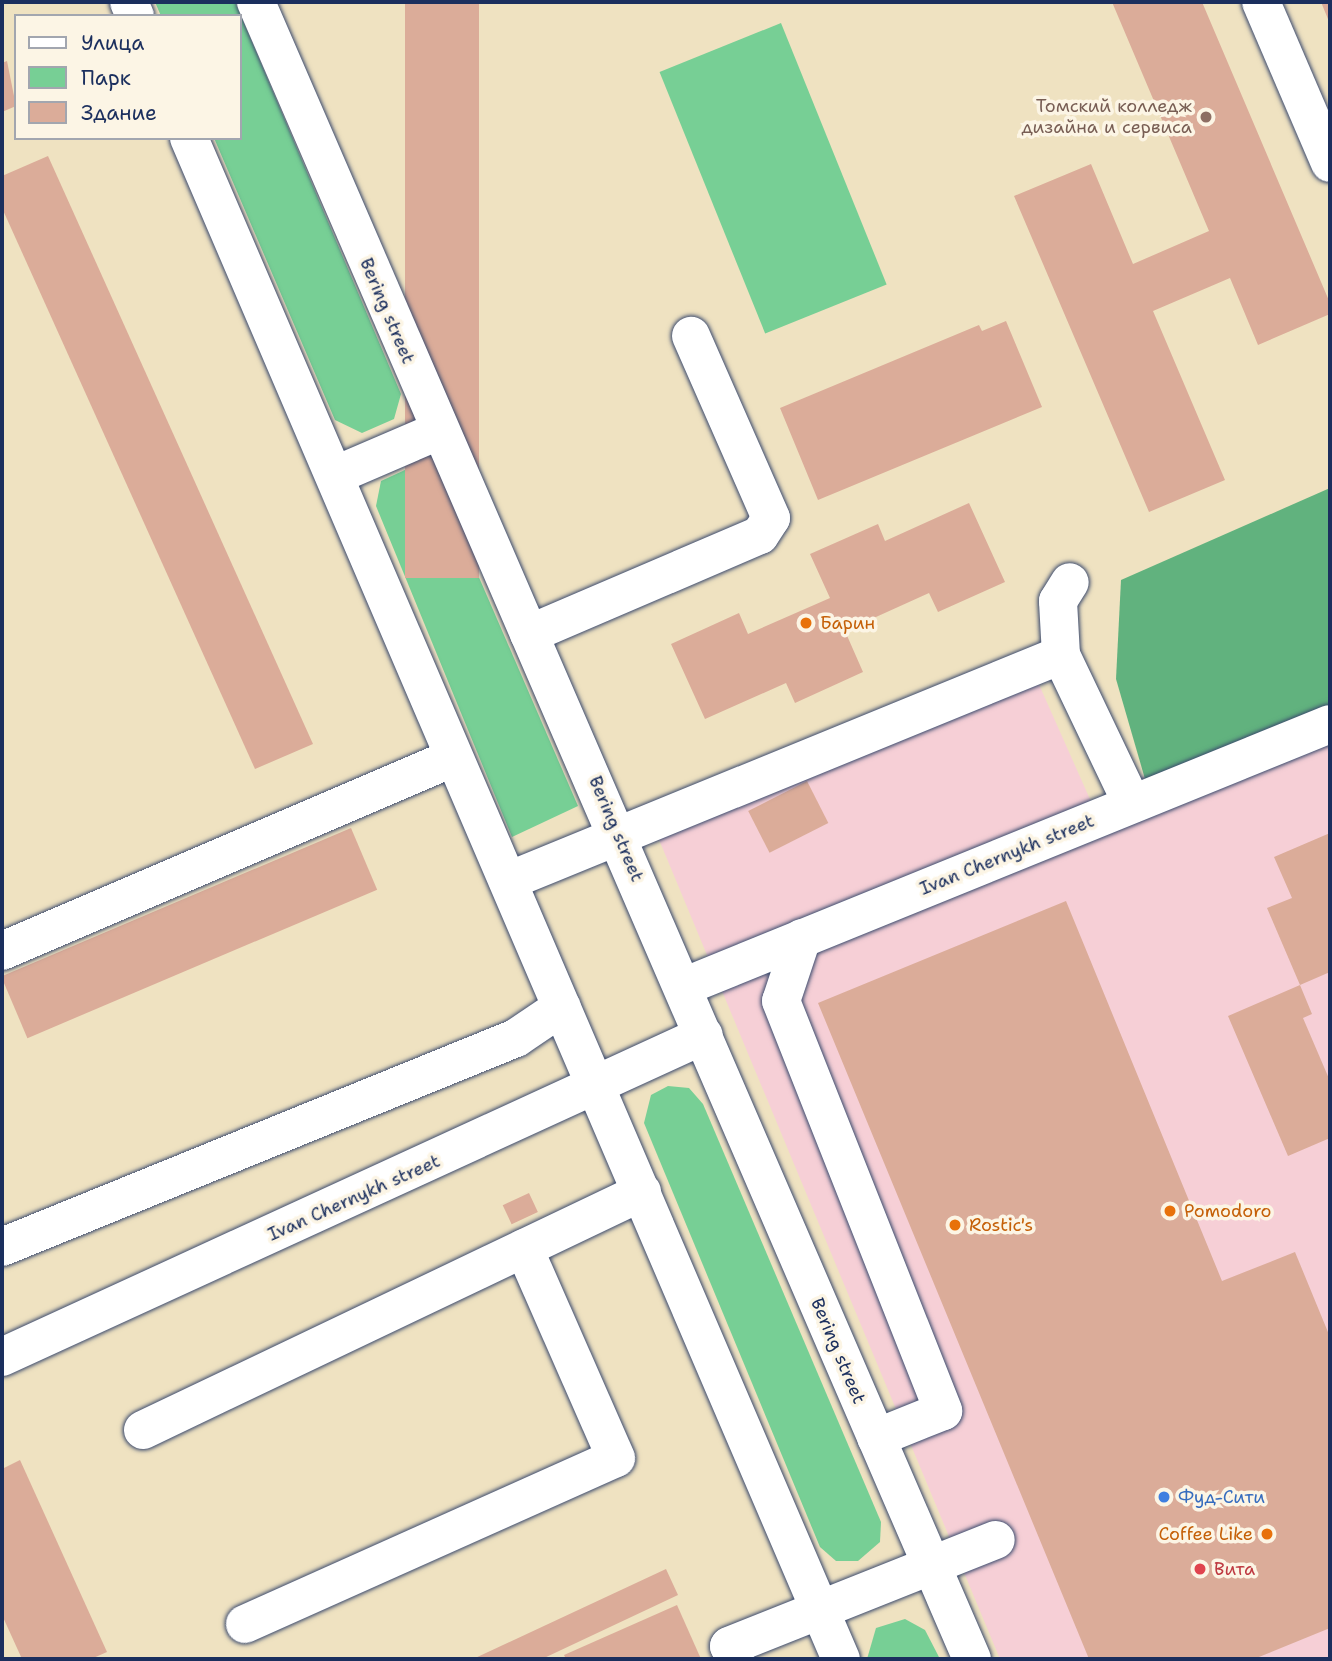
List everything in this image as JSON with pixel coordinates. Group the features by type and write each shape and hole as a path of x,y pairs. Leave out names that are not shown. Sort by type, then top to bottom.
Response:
{"street":[{"name":"Bering street","path":"256,2 438,431 618,834 972,1659"},
{"path":"1261,2 1330,163"},
{"path":"190,140 336,475 452,758 508,881 841,1659"},
{"path":"528,635 760,534 771,519 691,336"},
{"path":"336,475 438,431"},
{"path":"1070,582 1058,601 1061,655 1132,804"},
{"path":"508,881 1061,655"},
{"name":"Ivan Chernykh street","path":"683,986 1330,724"},
{"path":"2,951 452,758"},
{"path":"802,938 781,1001 943,1411 876,1438"},
{"path":"2,1247 516,1038 562,1007"},
{"name":"Ivan Chernykh street","path":"2,1357 704,1035"},
{"path":"143,1430 642,1192"},
{"path":"245,1624 616,1458 524,1248"},
{"path":"735,1659 729,1646 996,1540"}],"shaded area":[{"path":"1033,671 1093,806 1330,713 1330,1659 1000,1659 655,830"}],"green space":[{"path":"155,2 235,2 240,14 160,14"},
{"path":"242,19 401,394 394,419 362,433 335,420 215,140 242,140"},
{"path":"781,23 887,284 765,334 660,72"},
{"path":"407,469 436,478 578,806 512,837 376,506 381,481"},
{"path":"1330,488 1330,706 1145,779 1116,679 1121,580"},
{"path":"668,1086 689,1088 703,1104 881,1522 880,1542 858,1561 836,1561 820,1547 644,1123 651,1095"},
{"path":"905,1619 925,1630 940,1659 867,1659 876,1628"}],"building":[{"path":"405,2 479,2 479,578 405,578"},
{"path":"1112,2 1202,2 1330,303 1330,314 1258,345 1230,278 1153,311 1225,480 1149,512 1014,196 1091,164 1133,264 1209,231"},
{"path":"1321,2 1330,2 1330,24"},
{"path":"7,61 14,107 2,112 2,63"},
{"path":"48,156 313,744 255,769 2,208 2,176"},
{"path":"1006,321 1042,407 818,500 780,408 979,325 982,331"},
{"path":"969,503 1005,582 938,612 929,593 845,631 863,672 795,703 786,683 705,719 671,644 739,613 748,634 830,598 810,554 878,524 885,541"},
{"path":"807,781 828,823 770,853 748,811"},
{"path":"351,828 377,890 27,1038 2,976"},
{"path":"1330,833 1330,972 1300,985 1267,908 1292,898 1274,857"},
{"path":"1066,901 1222,1281 1295,1252 1330,1337 1330,1628 1254,1659 1089,1659 818,1003"},
{"path":"1300,985 1312,1014 1303,1018 1330,1081 1330,1138 1288,1156 1228,1016"},
{"path":"529,1193 538,1212 512,1224 503,1205"},
{"path":"20,1460 107,1652 91,1659 22,1659 2,1615 2,1469"},
{"path":"666,1569 678,1595 542,1659 473,1659"},
{"path":"677,1605 701,1659 566,1659 564,1655"}],"place":[{"name":"Томский колледж дизайна и сервиса","path":"1206,117"},
{"name":"Барин","path":"806,623"},
{"name":"Pomodoro","path":"1170,1211"},
{"name":"Rostic's","path":"955,1225"},
{"name":"Фуд-Сити","path":"1164,1497"},
{"name":"Coffee Like","path":"1267,1534"},
{"name":"Вита","path":"1200,1569"}]}
